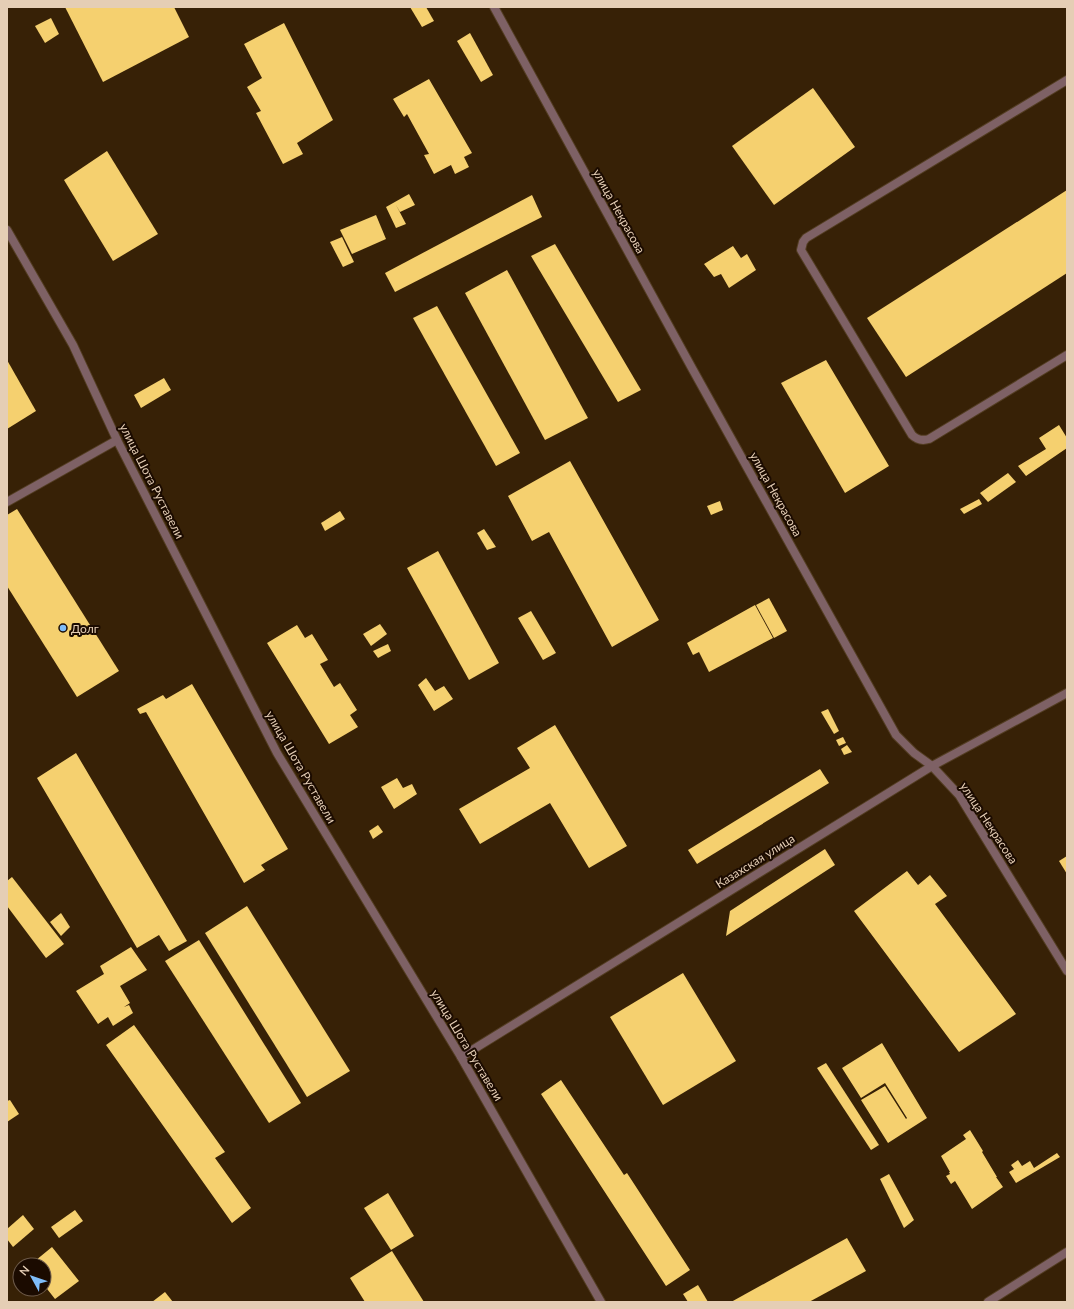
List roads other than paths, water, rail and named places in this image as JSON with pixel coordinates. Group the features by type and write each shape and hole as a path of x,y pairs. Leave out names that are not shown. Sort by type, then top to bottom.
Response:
{"street":[{"name":"улица Некрасова","path":"494,7 896,735 914,753 932,766 959,795 1067,971"},
{"path":"1067,80 806,238 803,242 801,250 802,255 912,435 920,440 929,439 1067,355"},
{"name":"улица Шота Руставели","path":"7,230 73,345 117,440 277,753 461,1057 602,1302"},
{"path":"7,502 117,440"},
{"name":"Казахская улица","path":"461,1057 932,766 1067,693"},
{"path":"988,1302 1067,1252"}],"place":[{"name":"Долг","path":"63,628"}]}
